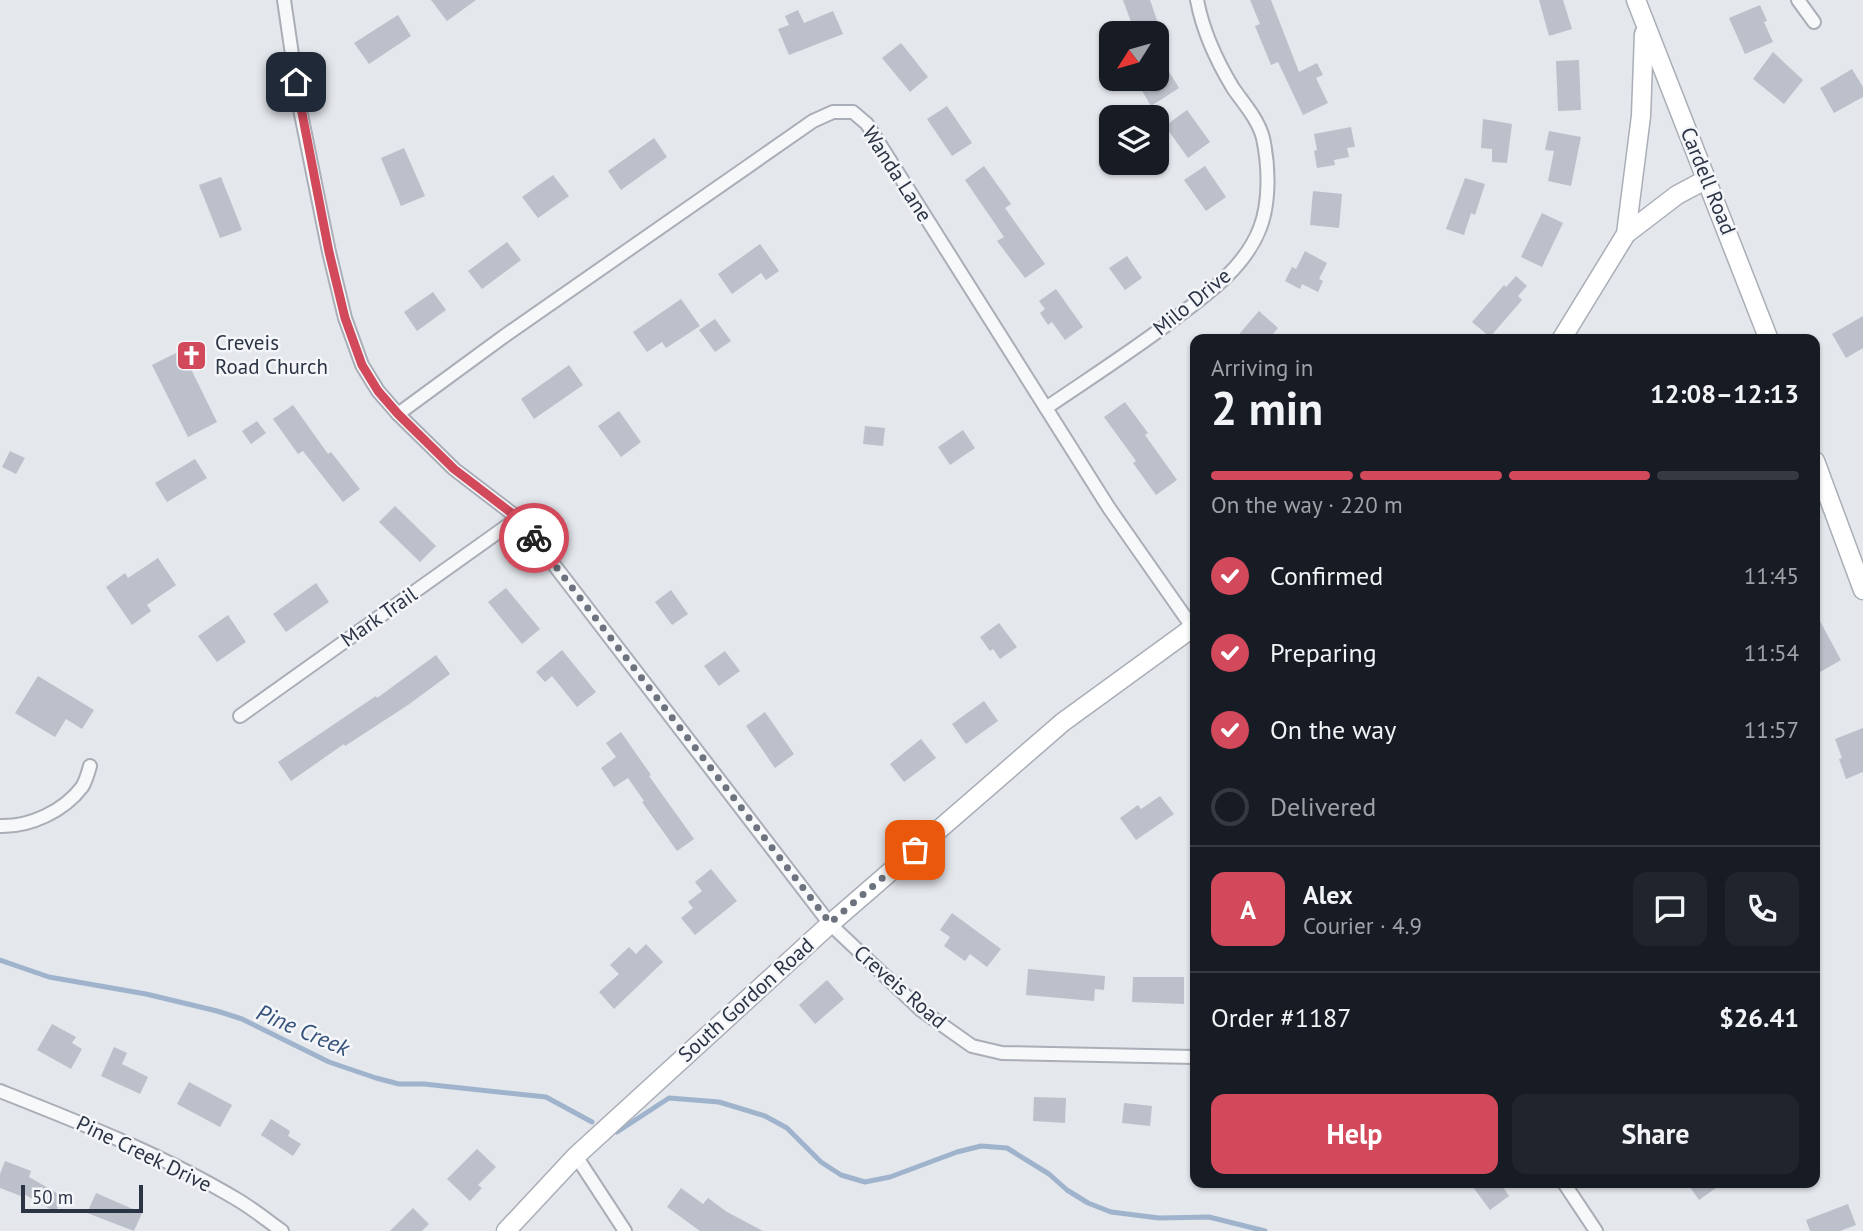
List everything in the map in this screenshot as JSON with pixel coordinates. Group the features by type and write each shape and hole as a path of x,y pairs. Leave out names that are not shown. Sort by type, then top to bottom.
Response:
{"street":[{"name":"Creveis Road","path":"284,0 300,109 345,318 362,365 378,391 398,414 454,469 518,518 830,923 920,1010 971,1046 1002,1053 1190,1057"},
{"name":"Milo Drive","path":"1046,408 1142,343 1209,292 1243,257 1260,228 1266,200 1263,137 1223,70 1202,28 1197,0"},
{"path":"1626,234 1641,116 1644,24 1636,0"},
{"path":"1798,0 1814,22"},
{"name":"Cardell Road","path":"1644,24 1767,334"},
{"name":"Wanda Lane","path":"398,414 503,337 813,121 833,112 853,112 867,124 1110,508 1190,622"},
{"path":"1565,334 1626,234 1677,195 1707,180"},
{"path":"1820,474 1863,590"},
{"name":"Mark Trail","path":"240,716 518,518"},
{"name":"South Gordon Road","path":"506,1231 576,1156 830,923 1063,722 1190,631"},
{"path":"0,826 26,823 47,816 83,786 90,766"},
{"name":"Pine Creek Drive","path":"0,1091 158,1157 239,1200 282,1231"},
{"path":"576,1156 625,1231"},
{"path":"1567,1188 1596,1231"}],"building":[{"path":"431,0 476,0 447,21"},
{"path":"1123,0 1150,0 1157,21 1131,21"},
{"path":"1250,0 1271,0 1299,72 1317,63 1323,75 1316,78 1328,103 1303,115 1278,62 1271,65 1255,26 1260,24"},
{"path":"1539,0 1563,0 1572,29 1549,36"},
{"path":"1760,5 1773,42 1745,54 1729,18"},
{"path":"798,10 804,23 833,11 843,34 789,55 778,29 789,25 785,16"},
{"path":"398,15 411,36 369,64 354,43"},
{"path":"901,43 928,77 910,92 882,58"},
{"path":"1773,52 1803,80 1784,104 1753,79"},
{"path":"1579,60 1581,110 1558,111 1556,61"},
{"path":"1852,69 1863,87 1863,97 1834,113 1820,88"},
{"path":"1169,72 1179,88 1150,105 1142,91 1169,91"},
{"path":"947,106 972,143 952,156 927,119"},
{"path":"1187,110 1210,142 1188,158 1169,132 1169,123"},
{"path":"1483,119 1512,124 1507,163 1492,162 1492,149 1481,148"},
{"path":"1351,127 1355,147 1347,148 1349,157 1334,160 1335,165 1317,168 1314,134"},
{"path":"1549,131 1581,137 1571,186 1548,181 1554,151 1545,150"},
{"path":"654,138 667,157 621,190 608,171"},
{"path":"404,148 425,196 401,206 381,158"},
{"path":"984,166 1011,204 1005,208 1045,264 1025,278 997,241 1004,237 965,180"},
{"path":"1205,166 1226,197 1206,211 1184,180"},
{"path":"553,175 569,196 538,218 522,197"},
{"path":"221,177 242,230 220,238 199,185"},
{"path":"1465,178 1485,184 1475,215 1471,213 1464,235 1446,229"},
{"path":"1313,191 1342,194 1339,228 1310,225"},
{"path":"1542,213 1563,223 1542,267 1521,257"},
{"path":"507,242 521,260 482,289 468,271"},
{"path":"760,244 779,271 766,280 761,273 732,294 718,274"},
{"path":"1305,251 1327,263 1319,279 1323,281 1318,292 1302,284 1300,289 1285,281 1292,267 1296,269"},
{"path":"1127,256 1142,278 1125,290 1109,268"},
{"path":"1516,276 1527,286 1518,296 1522,300 1493,334 1486,334 1472,322 1504,285 1506,287"},
{"path":"1056,289 1083,327 1065,340 1052,322 1048,325 1040,313 1045,309 1039,301"},
{"path":"433,292 446,310 417,331 404,312"},
{"path":"681,299 700,326 666,348 662,342 647,352 633,332"},
{"path":"1259,311 1278,328 1273,334 1239,334"},
{"path":"1863,316 1863,348 1846,358 1832,334"},
{"path":"715,319 731,341 715,352 699,330"},
{"path":"186,348 194,362 189,365 217,422 188,437 152,365"},
{"path":"569,365 583,385 534,419 521,399"},
{"path":"1125,402 1177,480 1156,495 1133,463 1136,461 1104,417"},
{"path":"293,405 328,454 331,452 360,489 343,502 303,451 298,454 273,419"},
{"path":"619,411 641,442 621,457 598,426"},
{"path":"257,421 266,433 251,444 242,431"},
{"path":"865,426 885,428 883,446 863,444"},
{"path":"963,430 975,448 950,465 938,447"},
{"path":"10,451 25,458 16,474 2,467"},
{"path":"195,459 207,478 167,502 155,483"},
{"path":"395,506 436,546 420,562 379,522"},
{"path":"158,558 176,585 147,605 151,611 132,625 106,587 125,573 128,578"},
{"path":"316,583 329,602 286,632 273,614"},
{"path":"506,588 540,629 522,644 488,602"},
{"path":"671,590 688,614 672,625 655,602"},
{"path":"228,615 246,642 217,662 198,636"},
{"path":"1820,621 1841,660 1820,672"},
{"path":"999,623 1017,647 1000,659 980,637"},
{"path":"562,650 596,692 577,707 552,676 545,682 536,672"},
{"path":"725,651 740,671 719,686 704,666"},
{"path":"436,655 450,674 408,705 345,746 344,744 291,781 278,762 376,696 377,698"},
{"path":"38,676 94,710 82,729 66,719 55,737 15,713"},
{"path":"984,701 998,721 966,744 952,724"},
{"path":"765,712 794,754 775,768 746,726"},
{"path":"1863,728 1863,772 1846,779 1835,739"},
{"path":"621,732 694,839 677,851 628,778 614,787 601,768 616,757 606,743"},
{"path":"921,739 936,758 904,782 890,764"},
{"path":"1160,796 1174,814 1136,840 1120,818 1138,805 1141,809"},
{"path":"711,869 737,901 695,935 681,918 693,908 688,902 702,891 695,882"},
{"path":"952,913 1001,949 987,967 970,954 965,961 944,946 950,937 940,930"},
{"path":"646,944 663,962 614,1009 599,992 619,974 610,965 629,947 636,954"},
{"path":"1028,969 1105,976 1104,990 1095,989 1094,1001 1026,995"},
{"path":"1133,977 1184,977 1184,1004 1132,1002"},
{"path":"827,980 844,999 815,1024 799,1005"},
{"path":"52,1024 76,1037 72,1043 82,1049 71,1069 37,1050"},
{"path":"114,1047 127,1053 122,1064 148,1077 140,1094 101,1076"},
{"path":"189,1082 232,1105 220,1127 177,1104"},
{"path":"1034,1097 1066,1098 1065,1123 1033,1121"},
{"path":"1124,1103 1152,1106 1150,1126 1122,1123"},
{"path":"271,1119 290,1131 288,1136 301,1144 293,1156 261,1135"},
{"path":"477,1149 496,1167 478,1185 482,1188 470,1201 447,1179"},
{"path":"5,1161 31,1171 29,1177 64,1197 55,1212 22,1193 21,1196 0,1188 0,1174"},
{"path":"681,1188 703,1204 708,1198 727,1212 763,1231 700,1231 667,1207"},
{"path":"1474,1188 1503,1188 1509,1196 1490,1210"},
{"path":"1691,1188 1716,1188 1699,1200"},
{"path":"96,1193 142,1213 134,1231 87,1213"},
{"path":"1848,1204 1856,1225 1840,1231 1810,1231 1806,1220"},
{"path":"413,1208 429,1224 422,1231 390,1231"}],"waterway":[{"name":"Pine Creek","path":"0,960 49,977 146,994 217,1011 242,1019 329,1062 376,1078 399,1084 424,1084 546,1097 592,1122"},
{"name":"Pine Creek","path":"617,1132 669,1098 719,1102 765,1116 787,1128 821,1162 841,1175 865,1182 890,1177 981,1146 1007,1148 1088,1203 1111,1212 1159,1218 1209,1217 1265,1231"}],"way so far":[{"path":"534,538 830,923 915,850"}],"place":[{"name":"Creveis Road Church","path":"192,355"}],"route":[{"path":"296,82 329,252 345,318 362,365 378,391 398,414 454,469 518,518 534,538"}]}
